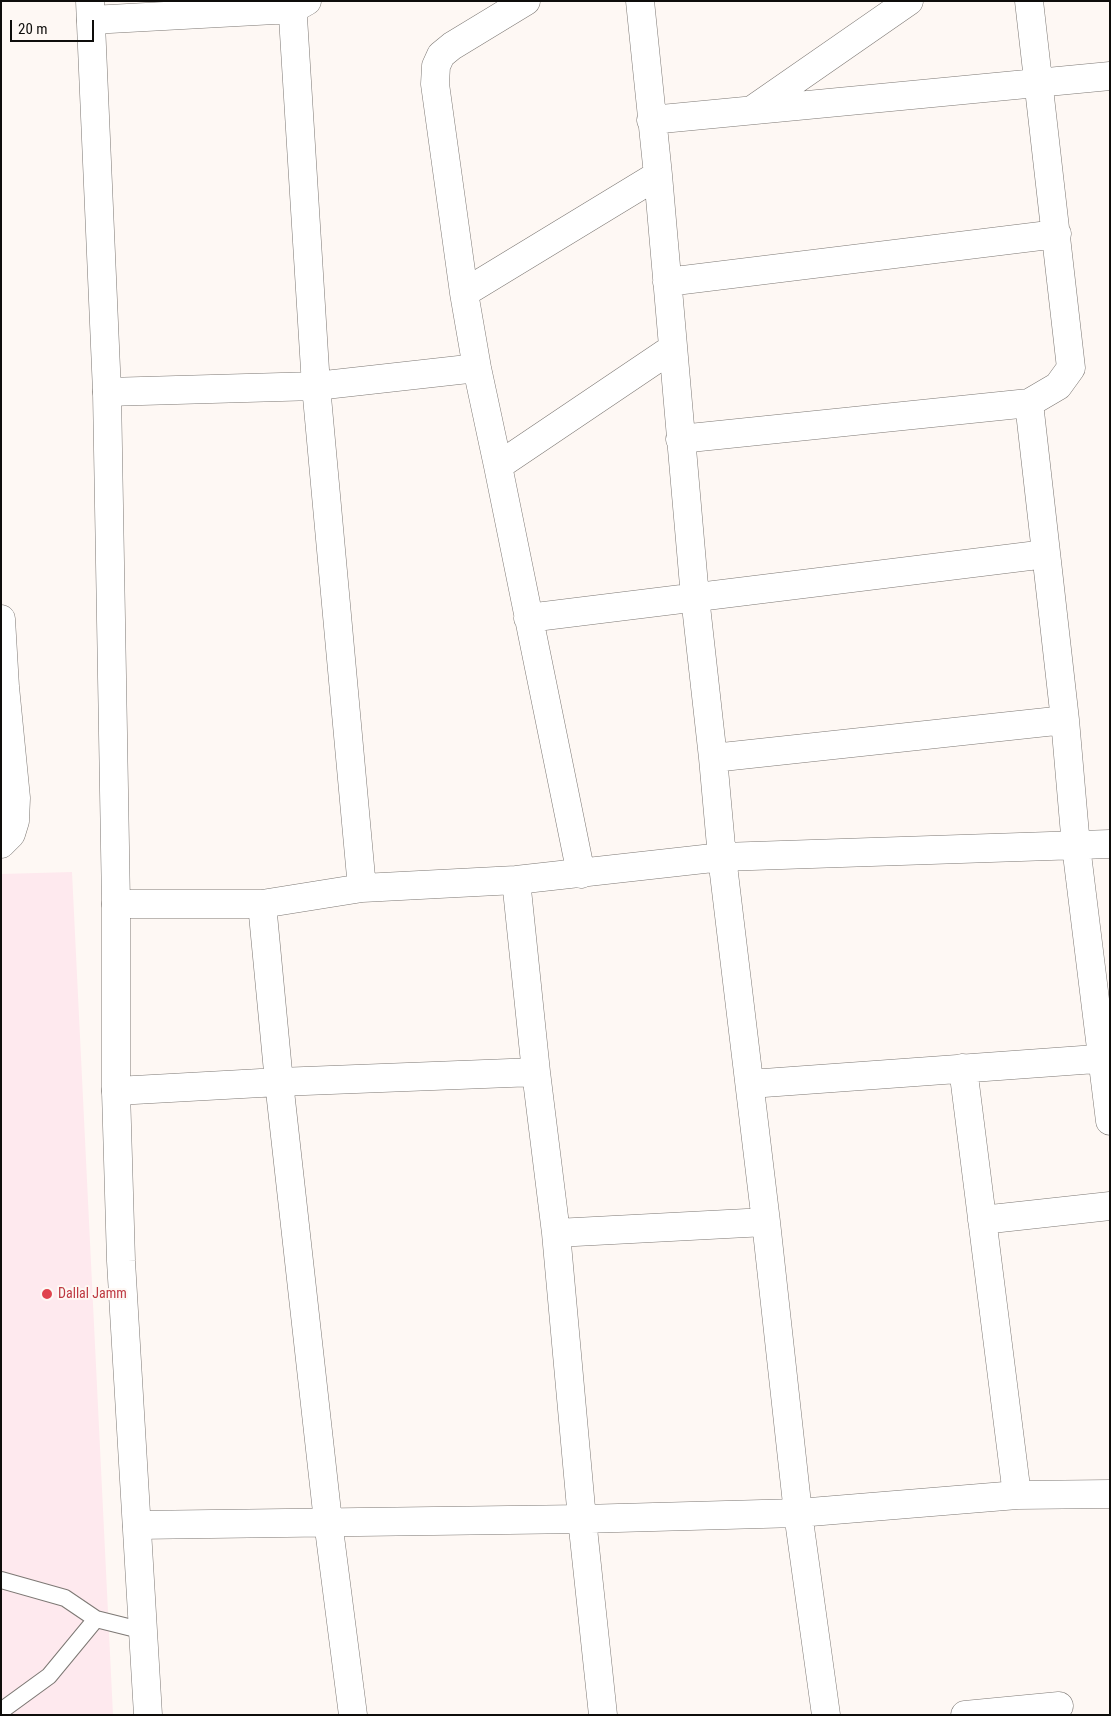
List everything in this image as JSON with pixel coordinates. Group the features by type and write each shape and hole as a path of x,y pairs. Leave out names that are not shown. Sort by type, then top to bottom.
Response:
{"street":[{"path":"526,1 452,46 441,55 436,66 435,84 464,293 477,368 581,874"},
{"path":"640,1 658,175 694,597 713,758 722,857 766,1222 798,1513 826,1715"},
{"path":"749,112 909,1"},
{"path":"680,439 1029,403 1058,386 1071,368 1029,1"},
{"path":"148,1715 121,1261 116,1091 116,904 107,392 91,10 297,4 316,386 362,888"},
{"path":"651,120 1110,76"},
{"path":"464,293 658,175"},
{"path":"667,282 1057,234"},
{"path":"498,466 673,348"},
{"path":"107,392 316,386 477,368"},
{"path":"1029,403 1076,846 1106,1058 1110,1121"},
{"path":"528,618 1046,554"},
{"path":"1,620 3,687 16,798 15,821 11,834 1,844"},
{"path":"713,758 1064,720"},
{"path":"116,904 262,904 362,888 516,880 722,857 1110,844"},
{"path":"516,880 536,1072 556,1233 582,1519 603,1715"},
{"path":"262,904 279,1082 328,1521 353,1715"},
{"path":"750,1084 1106,1058"},
{"path":"963,1068 1017,1496"},
{"path":"116,1091 279,1082 536,1072"},
{"path":"982,1220 1110,1206"},
{"path":"556,1233 766,1222"},
{"path":"137,1525 582,1519 798,1513 1017,1496 1110,1494"},
{"path":"965,1715 1059,1706"}],"lane":[{"path":"1,1580 65,1598 96,1619 144,1631"},
{"path":"1,1711 49,1676 96,1619"}],"shaded area":[{"name":"Dallal Jamm","path":"72,872 113,1715 1,1715 1,874"}],"place":[{"name":"Dallal Jamm","path":"47,1294"}]}
